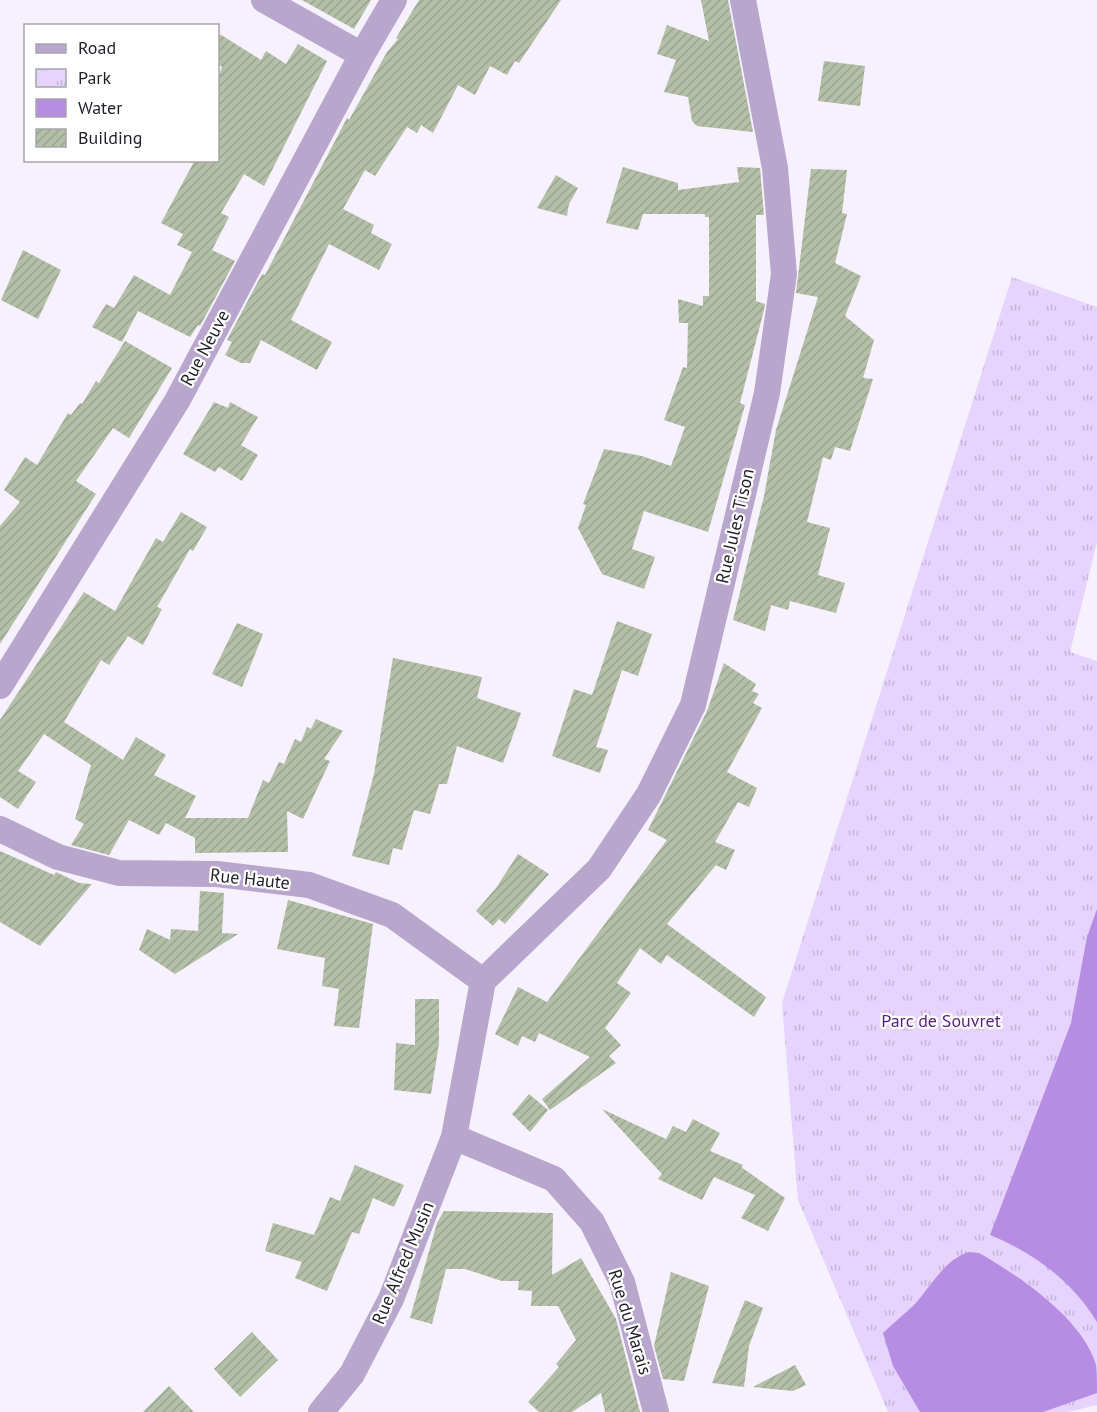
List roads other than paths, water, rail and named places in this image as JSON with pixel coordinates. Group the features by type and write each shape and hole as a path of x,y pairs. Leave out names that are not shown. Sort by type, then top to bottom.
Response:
{"street":[{"path":"264,0 362,54"},
{"name":"Rue Neuve","path":"0,686 177,401 362,54 394,0"},
{"name":"Rue Jules Tison","path":"483,981 599,869 649,794 693,705 767,393 783,274 775,168 743,0"},
{"name":"Rue Haute","path":"0,829 58,856 119,873 217,874 309,885 392,915 483,981"},
{"name":"Rue Alfred Musin","path":"321,1412 352,1374 391,1299 454,1137 483,981"},
{"name":"Rue du Marais","path":"454,1137 554,1179 591,1221 621,1282 656,1412"}],"water":[{"path":"1097,909 1097,1322 1076,1294 1051,1270 1022,1250 990,1235 1071,1023 1087,937"},
{"path":"969,1252 979,1253 1012,1273 1064,1315 1089,1348 1096,1365 1097,1393 1043,1412 920,1412 893,1366 883,1333 915,1304 946,1267"}],"park label":[{"name":"Parc de Souvret","path":"941,1021"}]}
